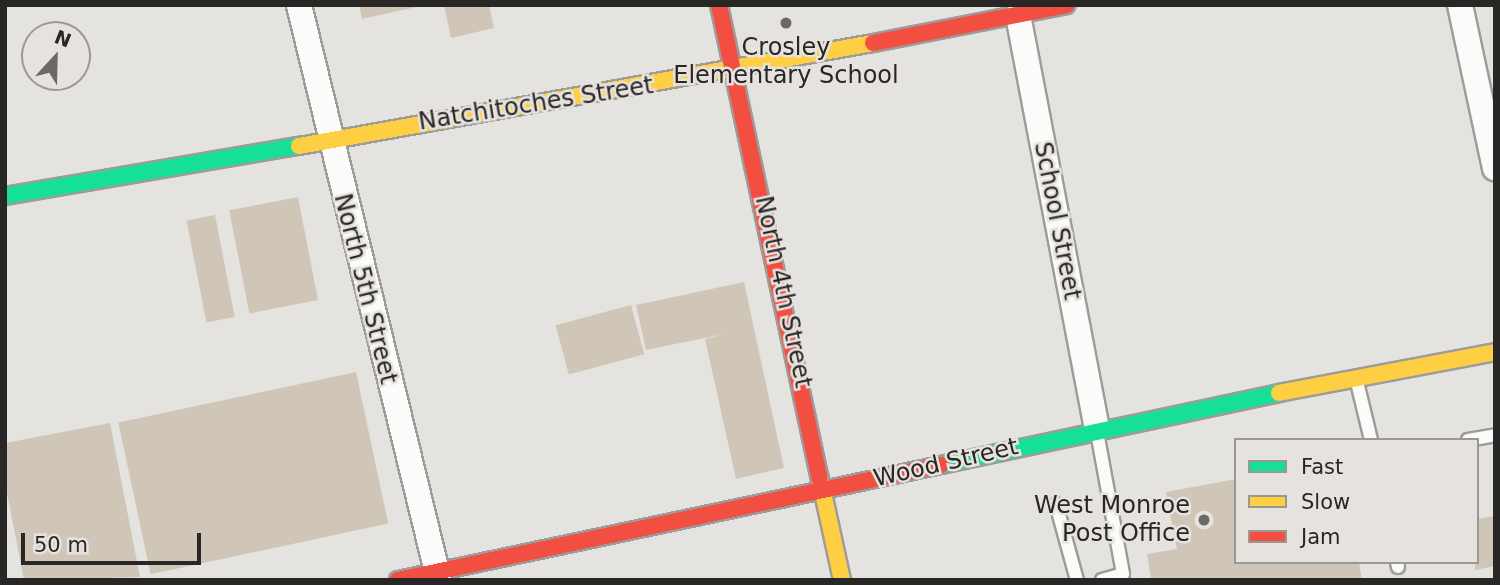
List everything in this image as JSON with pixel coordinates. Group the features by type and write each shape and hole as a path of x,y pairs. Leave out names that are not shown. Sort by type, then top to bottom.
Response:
{"street":[{"name":"North 5th Street","path":"299,5 327,139 438,576"},
{"name":"North 4th Street","path":"719,5 826,492 842,580"},
{"name":"Natchitoches Street","path":"5,196 734,71 1066,5"},
{"path":"1460,5 1486,87 1495,168"},
{"name":"School Street","path":"1018,15 1097,428"},
{"name":"Wood Street","path":"398,580 438,576 826,492 1097,428 1495,352"}],"lane":[{"path":"1356,378 1371,438"},
{"path":"1097,428 1123,574 1101,579"},
{"path":"1056,504 1077,580"}],"building":[{"path":"359,5 421,5 421,6 362,19"},
{"path":"444,5 489,5 494,28 451,38"},
{"path":"298,197 318,300 249,313 229,210"},
{"path":"215,215 235,317 206,323 187,221"},
{"path":"744,282 784,468 736,479 705,339 724,334 646,350 636,305"},
{"path":"631,305 644,354 569,374 556,325"},
{"path":"356,372 388,524 151,574 118,423"},
{"path":"110,423 140,577 24,580 5,483 5,443"},
{"name":"West Monroe Post Office","path":"1234,479 1234,564 1359,564 1362,580 1151,580 1147,554 1177,549 1166,492"},
{"path":"1495,516 1495,566 1475,570 1475,564 1479,564 1479,519"}],"traffic: fast":[{"path":"5,196 299,146"},
{"path":"941,465 1279,393"}],"traffic: slow":[{"path":"299,146 873,43"},
{"path":"1279,393 1495,352"},
{"path":"820,479 842,580"}],"traffic: jam":[{"path":"719,5 820,479"},
{"path":"873,43 1066,5"},
{"path":"398,580 941,465"}],"place":[{"name":"Crosley Elementary School","path":"786,23"},
{"name":"West Monroe Post Office","path":"1204,520"}]}
